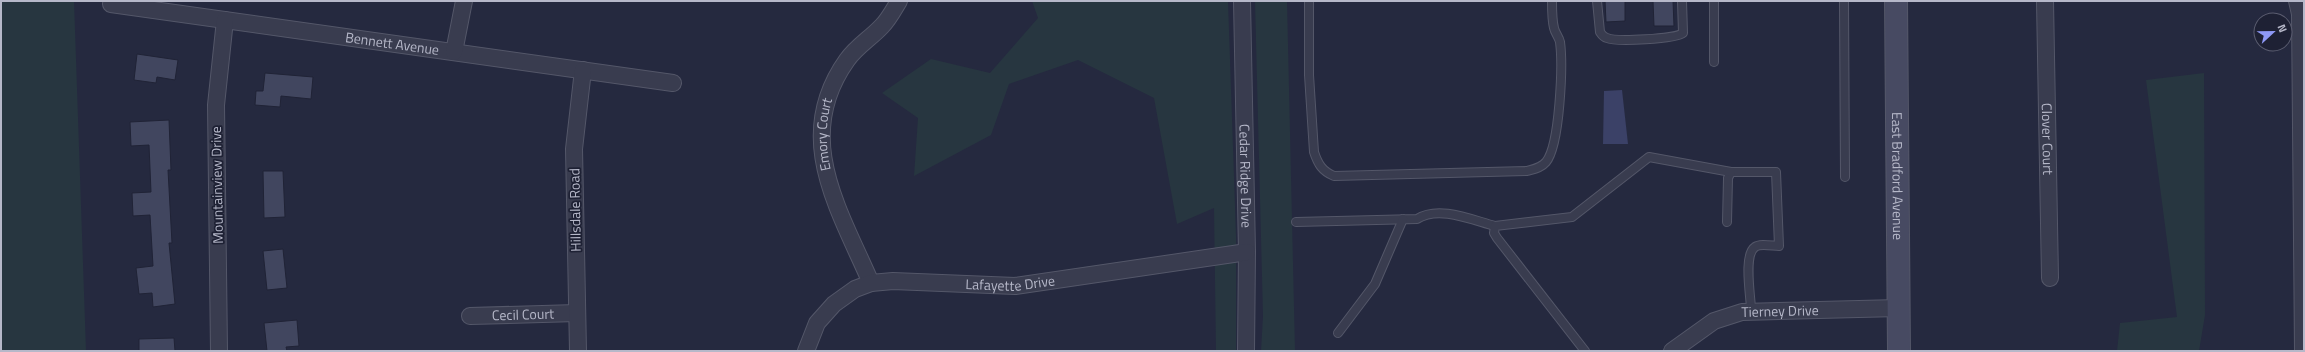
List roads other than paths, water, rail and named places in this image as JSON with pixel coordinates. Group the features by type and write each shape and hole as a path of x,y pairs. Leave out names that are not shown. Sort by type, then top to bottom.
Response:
{"street":[{"path":"454,52 464,1"},
{"name":"Emory Court","path":"871,283 829,183 822,150 821,133 827,101 839,72 858,47 882,27 899,1"},
{"name":"Cedar Ridge Drive","path":"1242,1 1247,252 1246,351"},
{"name":"East Bradford Avenue","path":"1896,1 1899,351"},
{"name":"Clover Court","path":"2045,1 2050,278"},
{"path":"2297,1 2300,14 2303,351"},
{"name":"Bennett Avenue","path":"111,4 673,83"},
{"name":"Mountainview Drive","path":"219,351 216,105 225,20"},
{"name":"Hillsdale Road","path":"578,351 574,149 583,70"},
{"name":"Lafayette Drive","path":"806,351 817,323 834,304 855,290 871,283 893,281 1015,286 1247,252"},
{"name":"Tierney Drive","path":"1678,349 1714,322 1732,314 1752,310 1899,308"},
{"name":"Cecil Court","path":"470,316 577,313"}],"lane":[{"path":"1309,1 1309,75 1314,152 1318,164 1325,173 1334,176 1527,171 1536,169 1546,162 1555,137 1558,100 1562,88 1560,41 1554,29 1552,1"},
{"path":"1597,1 1600,32 1608,39 1666,39 1679,36 1683,33 1682,1"},
{"path":"1714,1 1714,62"},
{"path":"1844,1 1845,177"},
{"path":"1296,222 1417,219 1431,212 1458,216 1495,226 1572,217 1649,157 1731,172 1776,172 1779,246 1757,246 1748,258 1752,310"},
{"path":"1727,222 1728,178 1731,172"},
{"path":"1338,333 1375,284 1403,219"},
{"path":"1495,226 1494,230 1497,238 1585,351"}],"water":[{"path":"1622,90 1628,144 1603,144 1604,91"}]}
